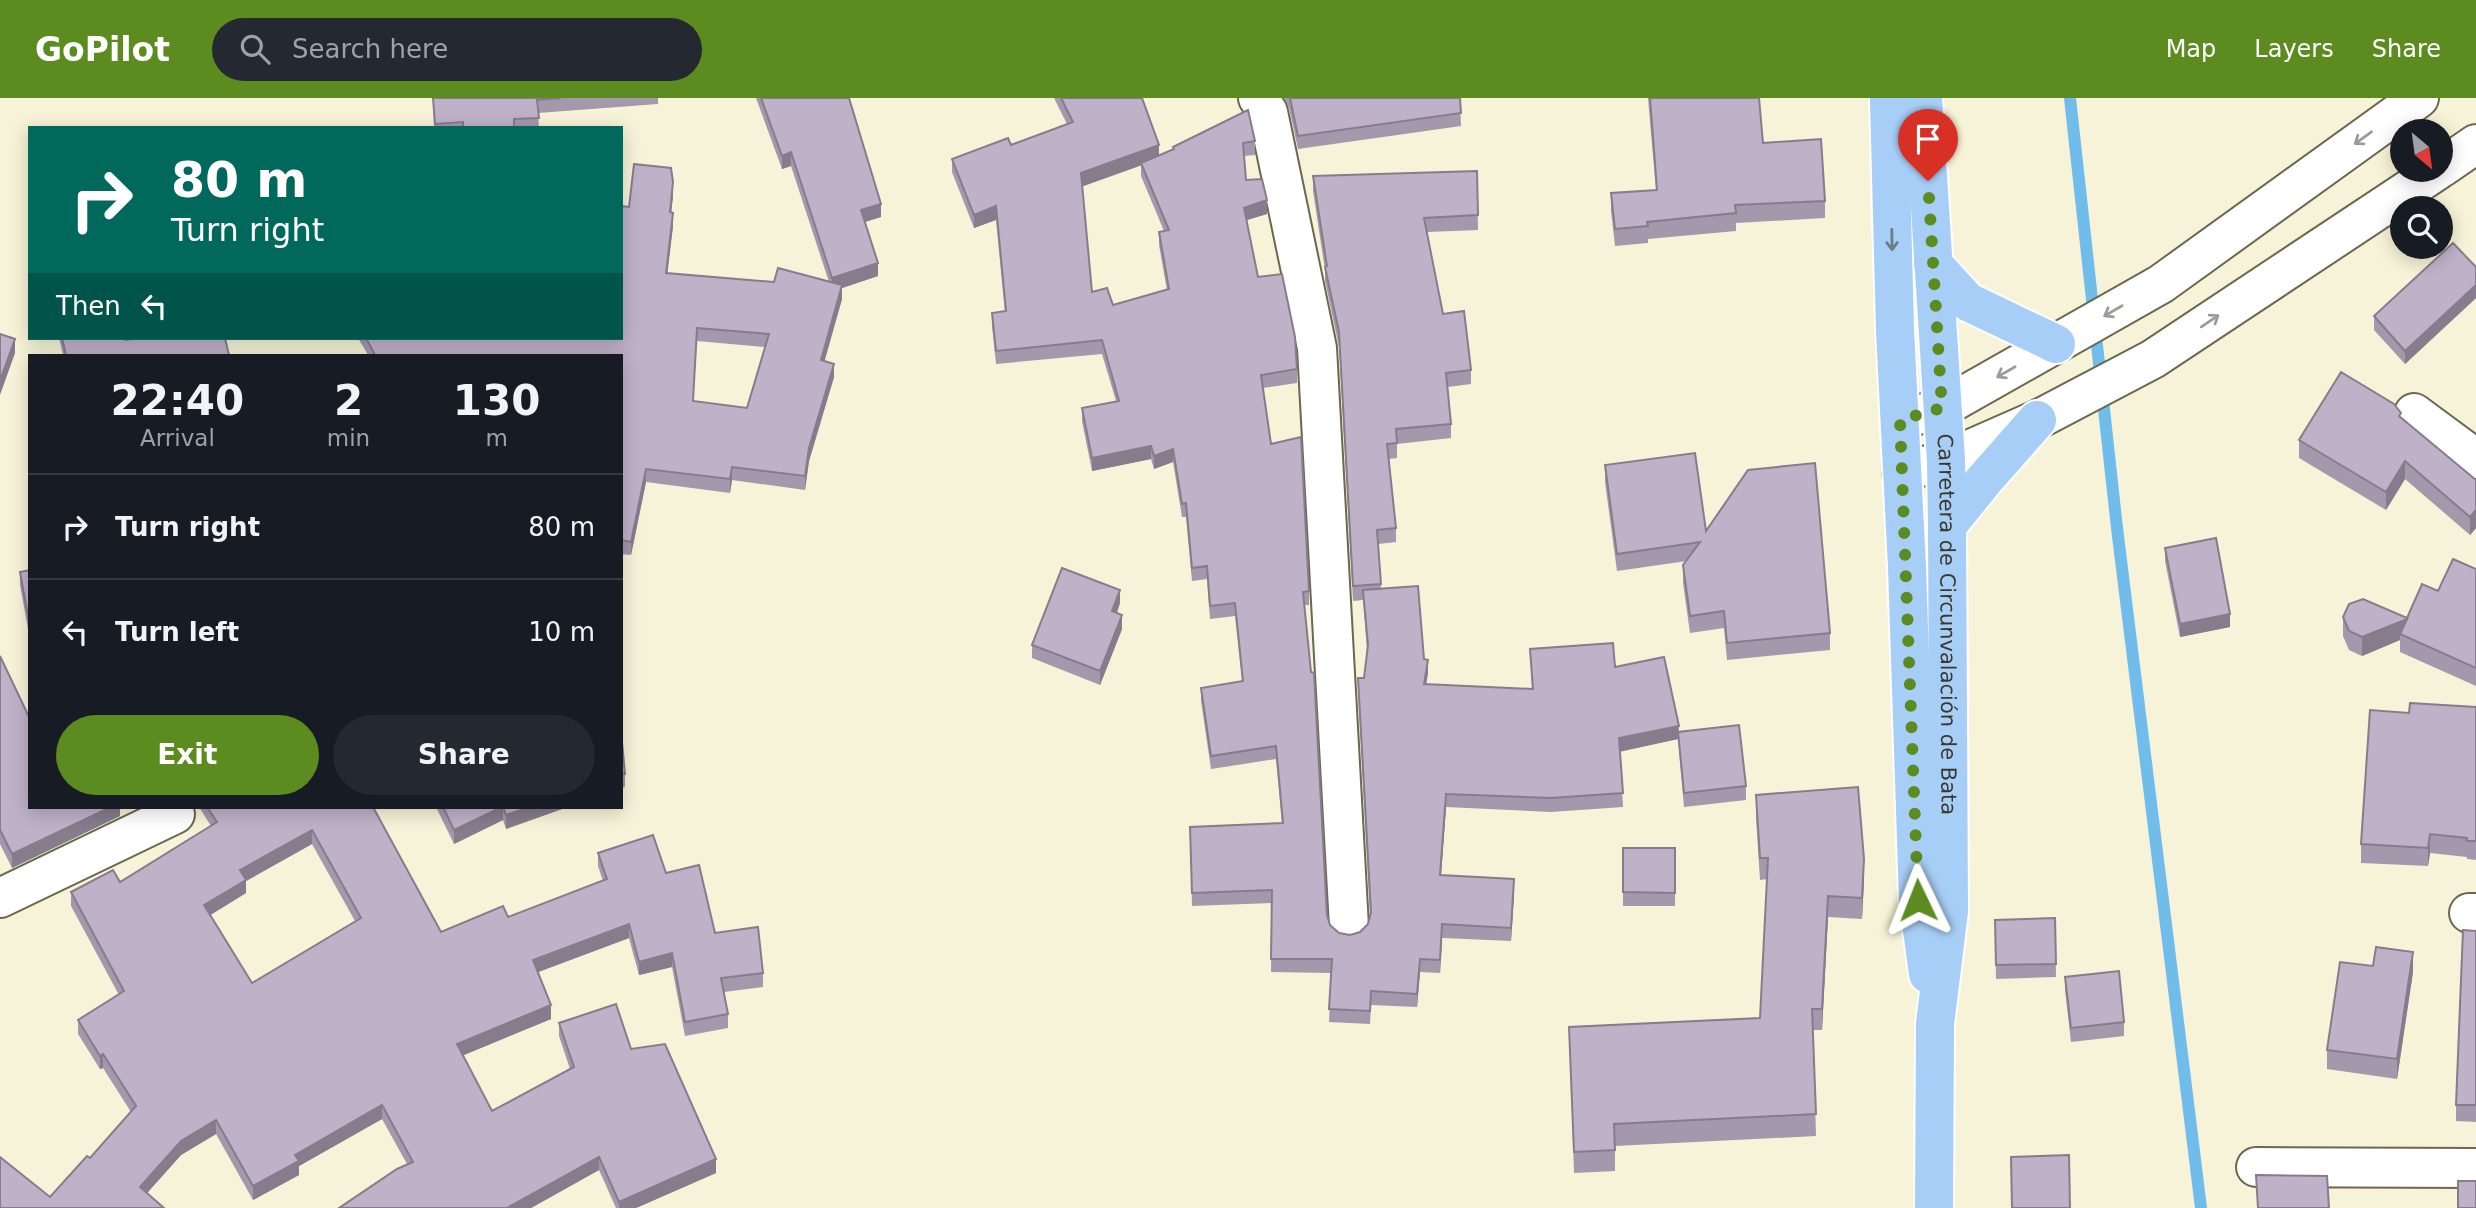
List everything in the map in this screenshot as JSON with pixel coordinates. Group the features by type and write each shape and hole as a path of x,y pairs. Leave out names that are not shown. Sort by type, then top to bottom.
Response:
{"main road":[{"name":"Carretera de Circunvalación de Bata","path":"1889,98 1894,317 1918,900 1935,1024"},
{"name":"Carretera de Circunvalación de Bata","path":"1923,98 1946,460 1947,526 1949,911 1935,1024 1934,1208"},
{"path":"1933,264 1968,302 2061,341"},
{"path":"1947,526 1978,486 2047,415"}],"street":[{"path":"1258,98 1268,112 1317,348 1349,927"},
{"path":"1900,420 1942,408 2161,284 2419,98"},
{"path":"2454,159 2476,144"},
{"path":"1902,472 1946,460 2047,415 2153,359 2420,182"},
{"path":"2414,413 2476,459"},
{"path":"0,898 175,814"},
{"path":"2256,1167 2476,1168"}],"building":[{"path":"433,98 561,98 537,100 539,118 514,119 514,126 463,126 463,122 435,124"},
{"path":"761,98 849,98 881,204 861,210 878,263 832,278 791,152 782,156"},
{"path":"1061,98 1142,98 1159,145 1081,173 1092,292 1107,288 1113,305 1169,289 1159,232 1169,230 1141,163 1174,149 1173,147 1248,110 1255,141 1243,143 1246,180 1262,179 1267,200 1244,208 1258,277 1282,274 1295,337 1297,369 1261,375 1271,444 1301,437 1309,591 1303,592 1311,672 1314,673 1327,915 1330,925 1339,933 1350,935 1360,932 1368,924 1371,912 1358,678 1364,678 1368,645 1363,590 1418,586 1424,659 1428,660 1424,684 1533,689 1530,649 1613,643 1615,667 1664,657 1679,726 1619,738 1623,793 1551,798 1446,794 1440,875 1514,879 1511,928 1442,924 1440,960 1420,959 1417,994 1371,991 1370,1011 1329,1009 1332,959 1271,959 1272,890 1192,893 1190,827 1283,823 1276,746 1211,756 1201,688 1243,681 1235,603 1210,606 1207,566 1192,568 1186,503 1182,504 1173,449 1154,456 1151,446 1092,458 1082,408 1119,401 1102,340 996,351 992,313 1006,311 996,206 974,215 952,159 1008,138 1011,145 1073,122"},
{"path":"1290,98 1460,98 1461,113 1298,136"},
{"path":"1650,98 1759,98 1763,143 1821,139 1825,201 1735,205 1736,213 1647,222 1648,226 1615,229 1611,193 1657,190"},
{"path":"634,164 671,168 673,182 670,212 673,213 666,273 774,282 778,268 842,285 821,360 834,364 809,448 805,476 732,467 730,479 646,469 631,542 623,540 623,354 374,354 367,340 623,340 623,206 629,207","holes":["697,328 769,334 747,408 693,401"]},
{"path":"1477,171 1478,215 1424,218 1443,314 1464,311 1471,370 1446,373 1451,424 1396,429 1397,443 1387,444 1396,528 1377,530 1381,584 1353,586 1339,332 1325,267 1327,266 1313,176"},
{"path":"2453,243 2476,267 2476,285 2405,351 2374,316 2436,259 2453,259"},
{"path":"0,334 15,339 0,381"},
{"path":"62,340 225,340 229,354 66,354"},
{"path":"2341,372 2394,404 2401,413 2399,416 2476,480 2476,510 2470,517 2405,461 2386,492 2299,440"},
{"path":"1695,453 1706,531 1748,470 1815,463 1830,633 1727,643 1724,611 1690,616 1683,565 1700,542 1617,554 1605,465"},
{"path":"2216,538 2230,614 2180,624 2165,548"},
{"path":"2453,559 2476,569 2476,668 2400,634 2407,619 2362,637 2349,631 2343,617 2349,604 2363,599 2407,618 2422,584 2438,591"},
{"path":"1062,568 1120,590 1112,611 1122,615 1100,671 1032,645"},
{"path":"28,570 28,616 20,572"},
{"path":"0,656 28,715 28,809 107,809 12,854 0,830"},
{"path":"2410,703 2476,707 2476,841 2430,834 2428,848 2361,844 2370,710 2409,713"},
{"path":"1739,725 1746,786 1684,793 1678,732"},
{"path":"1858,787 1864,859 1862,898 1828,896 1822,1009 1812,1009 1816,1114 1614,1124 1615,1150 1574,1152 1569,1027 1760,1018 1768,858 1760,858 1756,795"},
{"path":"208,809 374,809 441,932 503,906 508,917 607,879 598,853 653,835 666,873 699,865 715,933 758,927 763,973 721,978 728,1014 685,1022 672,953 639,962 629,924 533,960 551,1005 457,1044 492,1111 574,1067 559,1023 616,1004 631,1049 665,1044 716,1159 619,1202 599,1157 507,1208 339,1208 397,1169 413,1162 382,1105 295,1155 299,1161 253,1186 216,1120 181,1141 140,1187 164,1208 0,1208 0,1157 50,1197 87,1156 90,1158 136,1106 78,1020 124,991 71,892 113,870 120,882 217,822","holes":["312,830 361,918 252,983 204,905 246,880 240,870"]},
{"path":"444,809 498,809 454,830"},
{"path":"504,809 524,809 506,815"},
{"path":"1623,848 1675,848 1675,893 1623,892"},
{"path":"2055,918 2056,964 1996,965 1995,920"},
{"path":"2463,930 2476,931 2476,1105 2456,1105"},
{"path":"2376,947 2413,952 2397,1059 2327,1050 2340,962 2373,966"},
{"path":"2119,971 2124,1022 2071,1028 2065,977"},
{"path":"2069,1155 2070,1208 2012,1208 2011,1157"},
{"path":"2256,1175 2327,1176 2329,1208 2258,1208"},
{"path":"2458,1181 2476,1181 2476,1208 2458,1208"}],"waterway":[{"path":"2070,98 2117,528 2201,1208"}],"route":[{"path":"1918,900 1900,420 1942,408 1928,181"}]}
